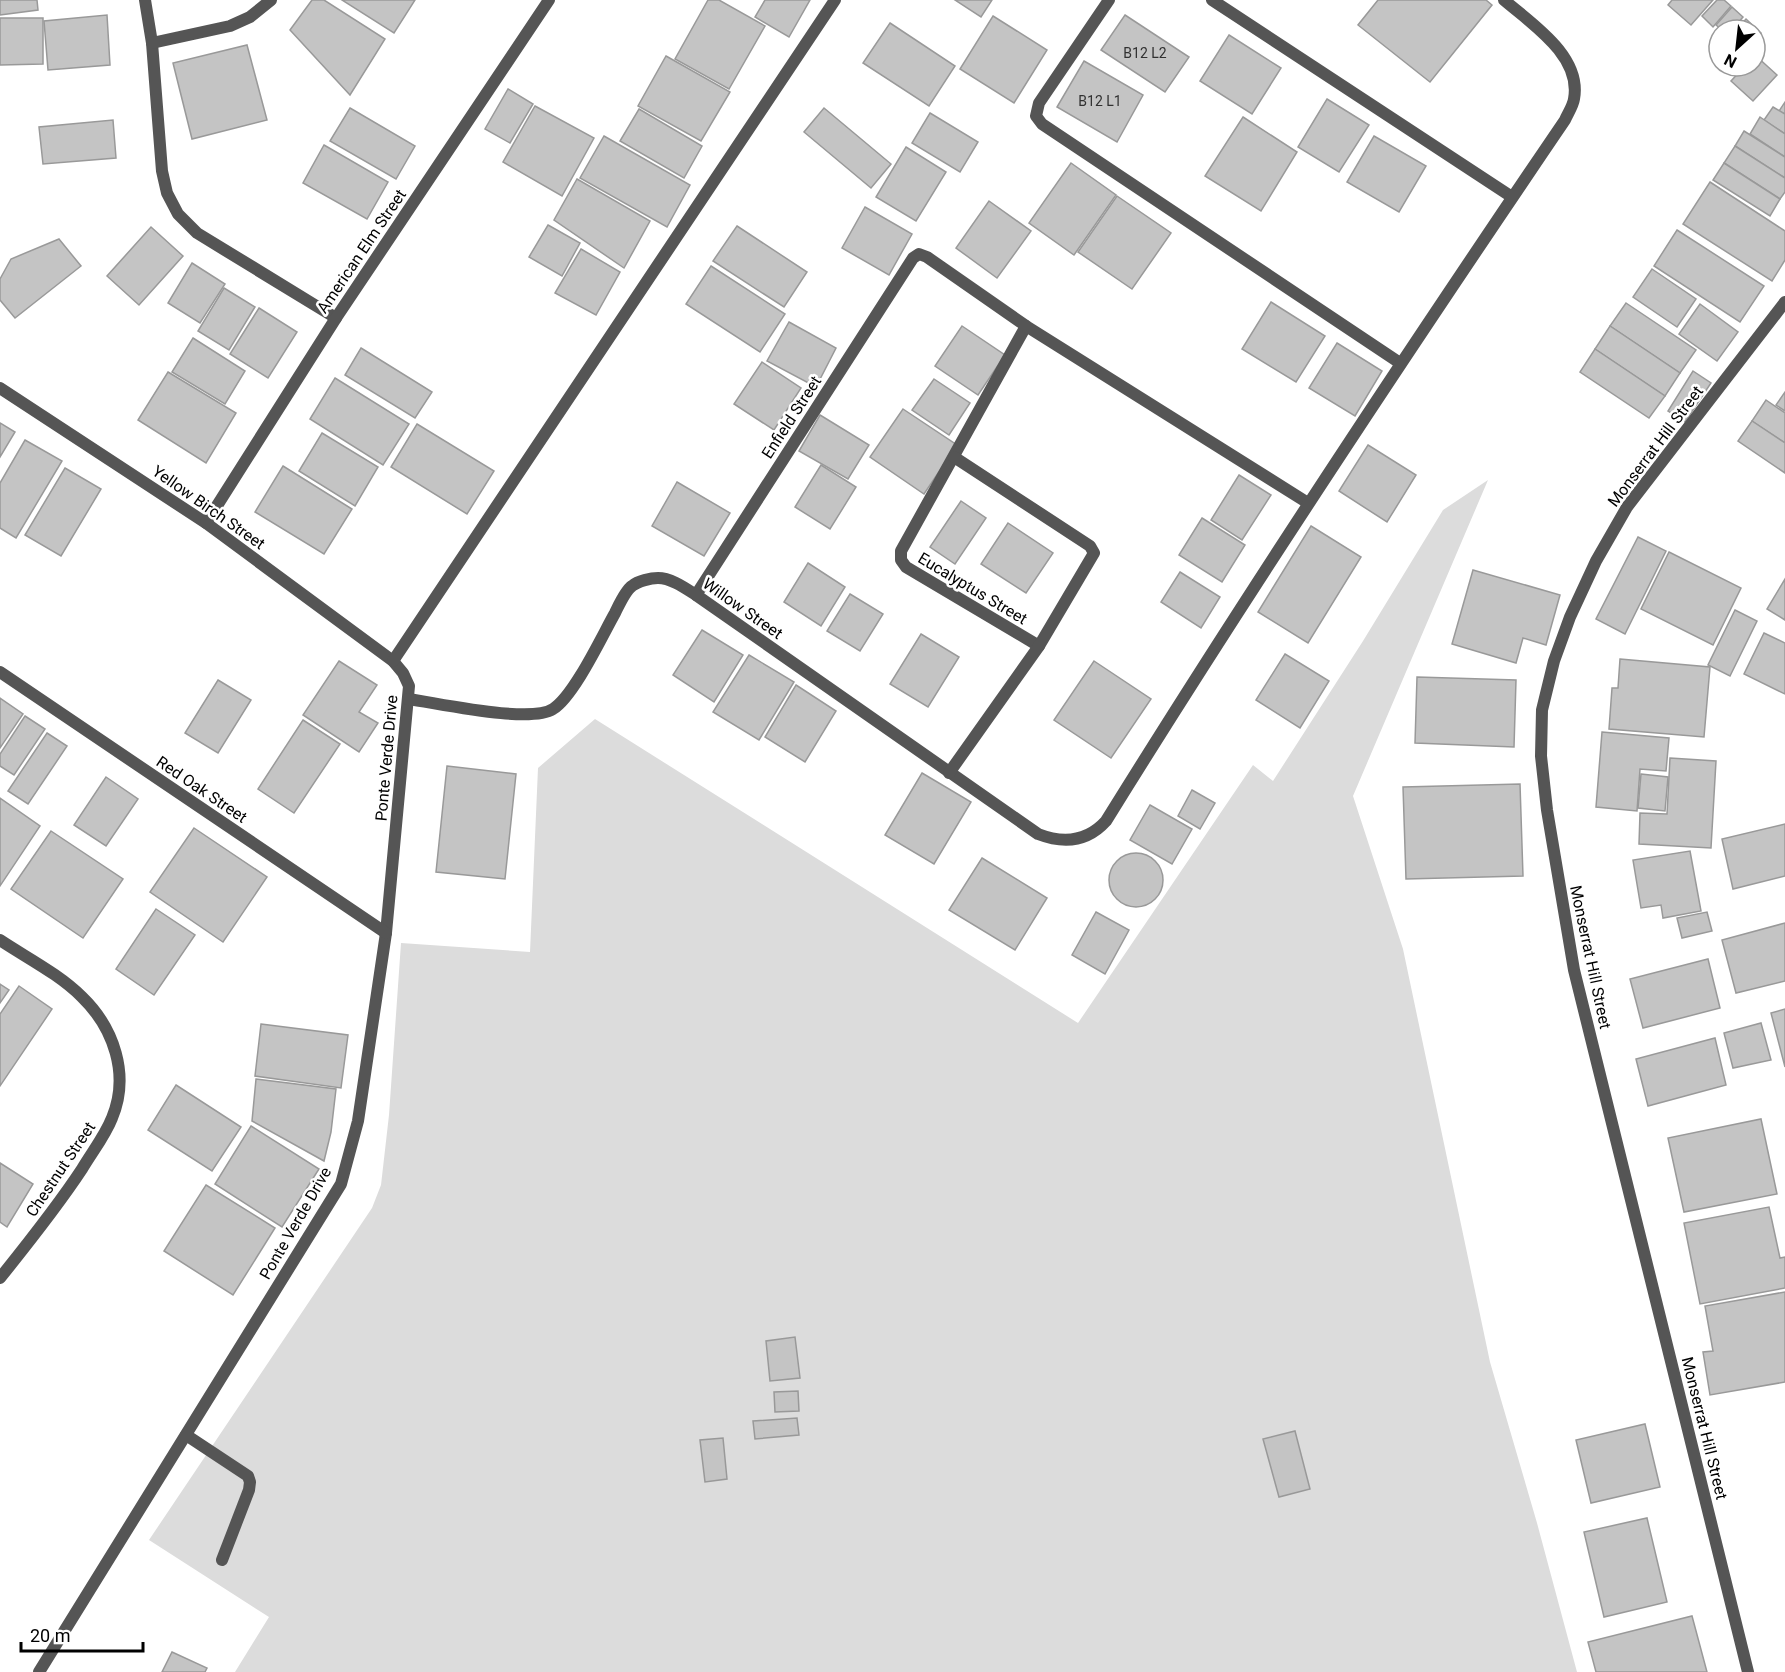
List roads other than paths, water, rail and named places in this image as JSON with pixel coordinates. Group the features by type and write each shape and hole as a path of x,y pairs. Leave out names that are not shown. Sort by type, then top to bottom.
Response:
{"street":[{"path":"145,0 152,43 162,171 167,193 178,214 197,233 336,318"},
{"path":"152,43 230,26 250,17 271,0"},
{"name":"American Elm Street","path":"206,523 336,318 549,0"},
{"path":"393,661 835,0"},
{"path":"1109,0 1039,103 1036,116 1042,124 1400,363"},
{"path":"1212,0 1512,198"},
{"path":"1026,326 1308,502 1565,120 1574,100 1575,81 1568,64 1554,45 1504,0"},
{"name":"Enfield Street","path":"696,595 918,254 927,256 1026,326"},
{"name":"Monserrat Hill Street","path":"1748,1672 1574,970 1547,810 1541,733 1542,710 1554,661 1570,617 1596,561 1627,507 1785,302"},
{"name":"Eucalyptus Street","path":"1026,326 901,550 901,560 906,567 1039,646"},
{"name":"Yellow Birch Street","path":"0,388 206,523 393,661"},
{"name":"Eucalyptus Street","path":"949,774 1039,646 1095,553 1090,546 954,457"},
{"name":"Willow Street","path":"408,699 513,714 537,714 553,709 580,677 631,586 645,580 660,578 678,584 696,595 1038,834 1050,838 1076,840 1099,829 1106,821 1308,502"},
{"name":"Ponte Verde Drive","path":"39,1672 340,1184 357,1120 386,933 408,699 408,686 403,673 393,661"},
{"name":"Red Oak Street","path":"0,672 386,933"},
{"name":"Chestnut Street","path":"0,940 66,982 90,1006 103,1022 114,1045 119,1066 119,1086 113,1116 104,1134 58,1207 0,1278"},
{"path":"186,1435 248,1476 250,1482 249,1491 222,1560"}]}
